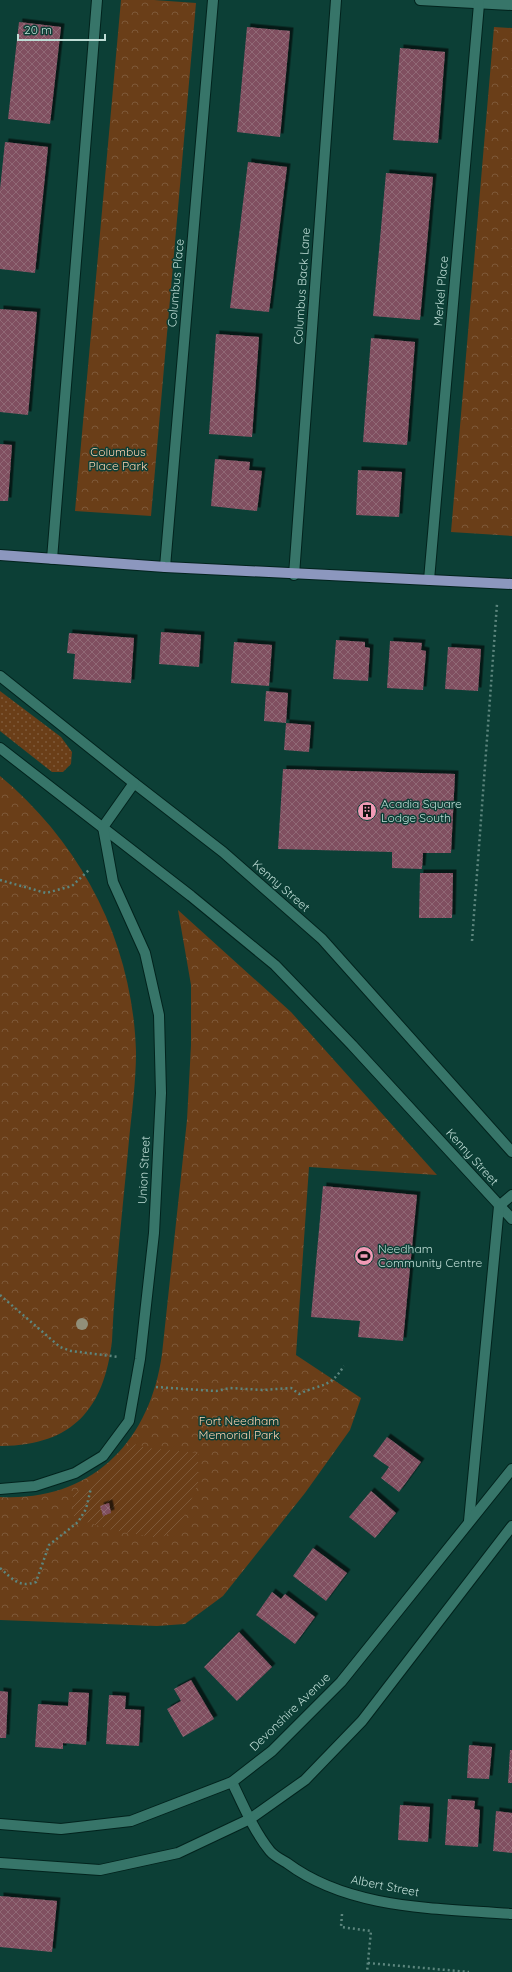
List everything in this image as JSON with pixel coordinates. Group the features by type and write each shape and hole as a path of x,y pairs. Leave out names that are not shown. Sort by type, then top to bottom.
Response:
{"main road":[{"path":"0,555 294,575 512,584"}],"street":[{"path":"52,559 97,0"},
{"name":"Columbus Place","path":"164,567 213,0"},
{"name":"Columbus Back Lane","path":"294,575 336,0"},
{"path":"420,0 479,4 496,2 512,6"},
{"name":"Merkel Place","path":"429,580 479,4"},
{"name":"Kenny Street","path":"0,676 223,852 322,939 512,1152"},
{"name":"Kenny Street","path":"0,748 103,827 275,965 352,1045 512,1219"},
{"path":"103,827 134,783"},
{"name":"Union Street","path":"0,1489 36,1486 76,1473 103,1456 129,1421 140,1358 154,1233 161,1093 158,1015 145,953 113,882 103,827"},
{"path":"469,1521 499,1206 512,1195"},
{"name":"Devonshire Avenue","path":"0,1824 61,1829 131,1821 232,1782 272,1750 341,1682 512,1469"},
{"path":"0,1863 100,1870 178,1853 250,1819 305,1780 362,1721 512,1526"},
{"name":"Albert Street","path":"232,1782 250,1819 271,1851 302,1874 354,1896 402,1904 512,1914"}],"path":[{"path":"472,941 498,584"},
{"path":"0,880 46,893 72,886 90,870 92,863"},
{"path":"0,1296 60,1347 86,1354 140,1358"},
{"path":"135,1385 216,1391 230,1388 263,1390 291,1388 299,1394 311,1388 330,1383 336,1379 344,1366"},
{"path":"0,1568 16,1582 27,1585 36,1582 49,1544 78,1522 86,1509 91,1488 88,1465"},
{"path":"342,1914 341,1927 371,1931 367,1972"},
{"path":"368,1963 469,1972"}],"green space":[{"name":"Columbus Place Park","path":"121,0 154,0 196,3 151,516 75,511"},
{"path":"494,27 512,28 512,536 451,532"},
{"path":"0,691 61,737 72,752 71,764 63,772 52,772 0,731"},
{"path":"0,776 30,803 56,833 79,865 98,899 114,935 125,973 133,1012 136,1052 135,1085 117,1266 112,1341 108,1365 101,1386 92,1404 81,1419 66,1430 48,1439 27,1444 2,1446 0,1446"},
{"name":"Fort Needham Memorial Park","path":"178,910 291,1012 437,1175 309,1167 296,1355 361,1398 350,1430 305,1493 223,1596 185,1624 157,1626 0,1620 0,1497 33,1496 62,1489 88,1477 111,1460 129,1439 144,1414 155,1386 162,1354 187,1120 191,1045 191,985"},
{"path":"134,1444 147,1448 198,1453 198,1484 178,1530 159,1538 112,1530 74,1518 73,1495 104,1475 122,1454"}],"building":[{"path":"19,22 61,27 50,124 8,119"},
{"path":"247,27 290,31 280,137 237,132"},
{"path":"400,48 445,52 438,143 393,140"},
{"path":"5,142 48,147 35,273 0,269 0,189"},
{"path":"248,162 287,167 269,312 230,308"},
{"path":"386,173 433,177 420,320 373,316"},
{"path":"0,309 37,312 28,415 0,412"},
{"path":"216,334 259,337 252,437 209,434"},
{"path":"371,338 415,342 407,445 363,442"},
{"path":"0,444 12,445 8,501 0,501"},
{"path":"215,459 250,462 249,470 262,471 257,511 211,506"},
{"path":"358,470 402,472 399,517 356,515"},
{"path":"161,632 201,635 199,667 159,664"},
{"path":"69,633 134,638 131,683 73,679 75,654 67,653"},
{"path":"336,640 365,642 365,647 370,648 368,681 333,679"},
{"path":"390,641 422,643 421,650 426,651 423,690 387,688"},
{"path":"234,642 272,645 269,686 231,683"},
{"path":"448,647 481,649 478,691 445,689"},
{"path":"266,691 288,693 286,723 264,721"},
{"path":"286,723 311,725 309,752 284,750"},
{"name":"Acadia Square Lodge South","path":"283,769 455,774 451,853 423,853 422,869 392,868 392,852 278,849"},
{"path":"420,873 453,873 452,918 419,918"},
{"name":"Needham Community Centre","path":"323,1186 417,1195 403,1341 358,1337 360,1321 311,1317"},
{"path":"387,1437 421,1462 399,1492 381,1478 389,1467 373,1456"},
{"path":"371,1491 396,1513 375,1538 349,1517"},
{"path":"109,1503 111,1513 103,1516 100,1506"},
{"path":"313,1548 347,1573 326,1601 293,1576"},
{"path":"272,1592 281,1599 285,1594 315,1617 295,1644 256,1615"},
{"path":"239,1632 272,1667 237,1701 204,1667"},
{"path":"191,1680 214,1719 183,1737 167,1709 181,1701 174,1689"},
{"path":"0,1691 8,1692 6,1738 0,1738"},
{"path":"69,1692 89,1693 86,1745 63,1743 63,1749 35,1747 38,1704 68,1706"},
{"path":"109,1695 126,1696 125,1709 141,1710 139,1746 106,1744"},
{"path":"469,1745 492,1747 489,1779 467,1778"},
{"path":"510,1750 512,1750 512,1783 508,1783"},
{"path":"448,1799 475,1801 474,1809 480,1810 478,1847 445,1845"},
{"path":"400,1805 430,1807 428,1842 398,1840"},
{"path":"496,1811 512,1813 512,1853 493,1851"},
{"path":"0,1896 57,1901 52,1952 0,1947"}],"place":[{"name":"Acadia Square Lodge South","path":"367,811"},
{"name":"Needham Community Centre","path":"364,1256"}]}
